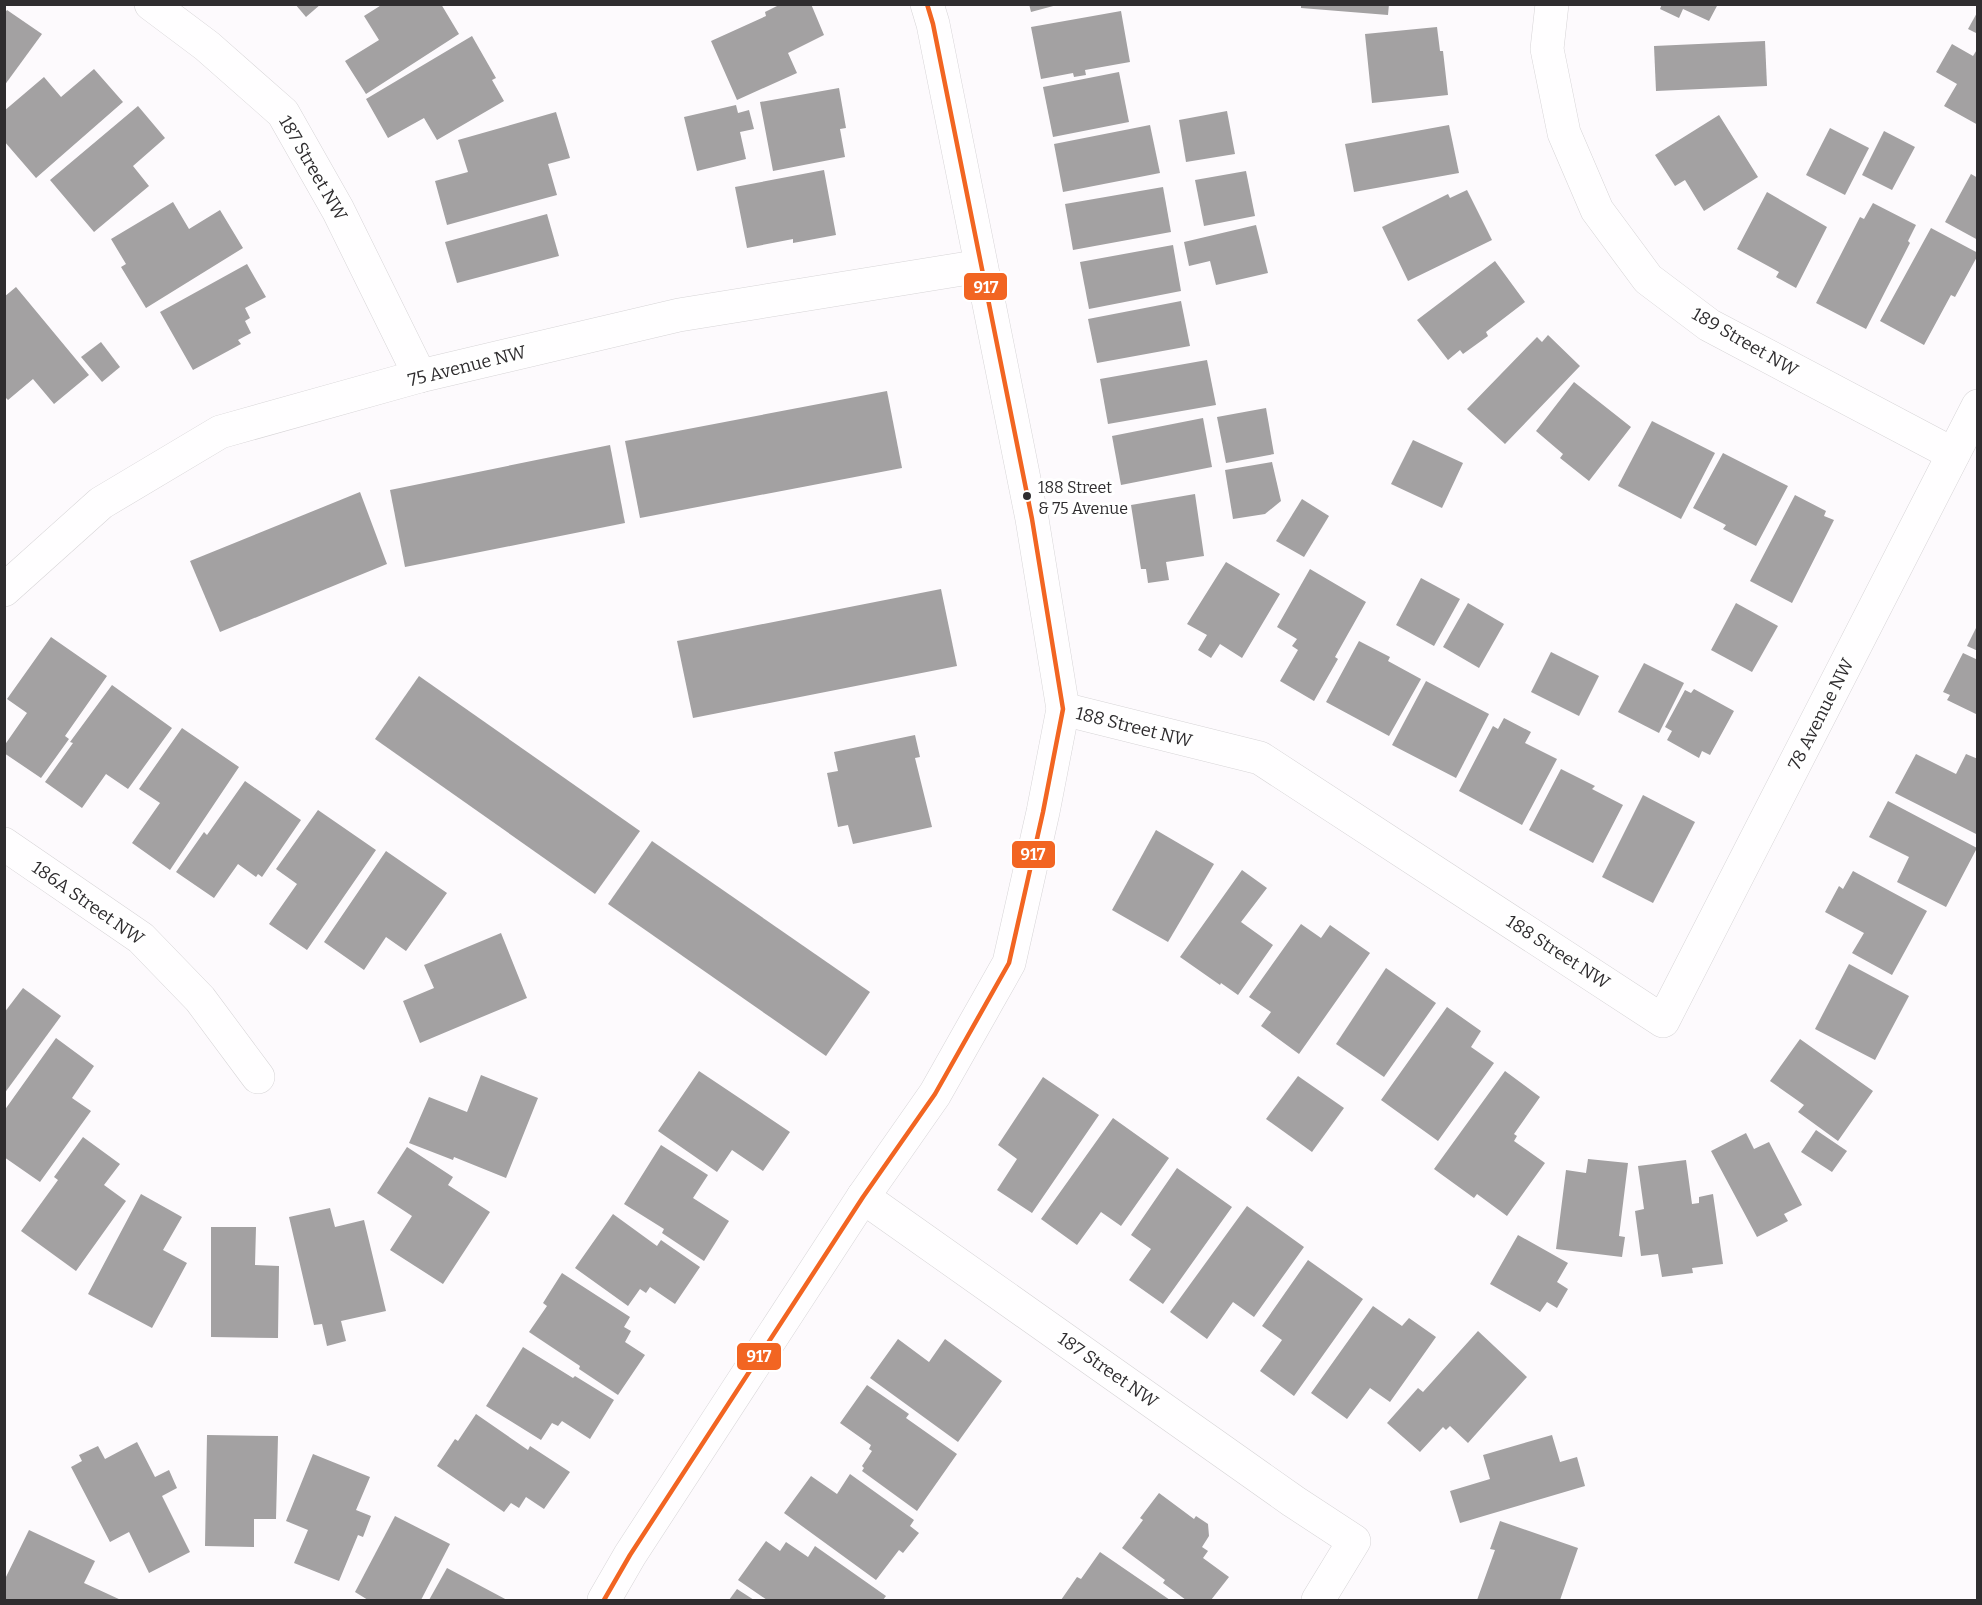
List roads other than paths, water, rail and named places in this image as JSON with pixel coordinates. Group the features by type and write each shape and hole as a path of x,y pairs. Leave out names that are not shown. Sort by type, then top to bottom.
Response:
{"street":[{"name":"187 Street NW","path":"151,4 207,46 283,113 338,210 420,376"},
{"name":"188 Street NW","path":"927,4 933,24 1032,519 1063,709 1260,758 1663,1021"},
{"name":"189 Street NW","path":"1552,4 1546,49 1564,133 1598,210 1647,279 1709,325 1953,454"},
{"name":"75 Avenue NW","path":"4,590 101,503 220,432 420,376 679,315 981,266"},
{"name":"78 Avenue NW","path":"1663,1021 1977,406"},
{"path":"604,1600 630,1555 863,1197 935,1094 1009,963 1063,709"},
{"name":"186A Street NW","path":"4,844 141,938 200,999 258,1077"},
{"name":"187 Street NW","path":"863,1197 1283,1494 1354,1541 1318,1600"}],"place":[{"name":"188 Street & 75 Avenue","path":"1027,496"}]}
